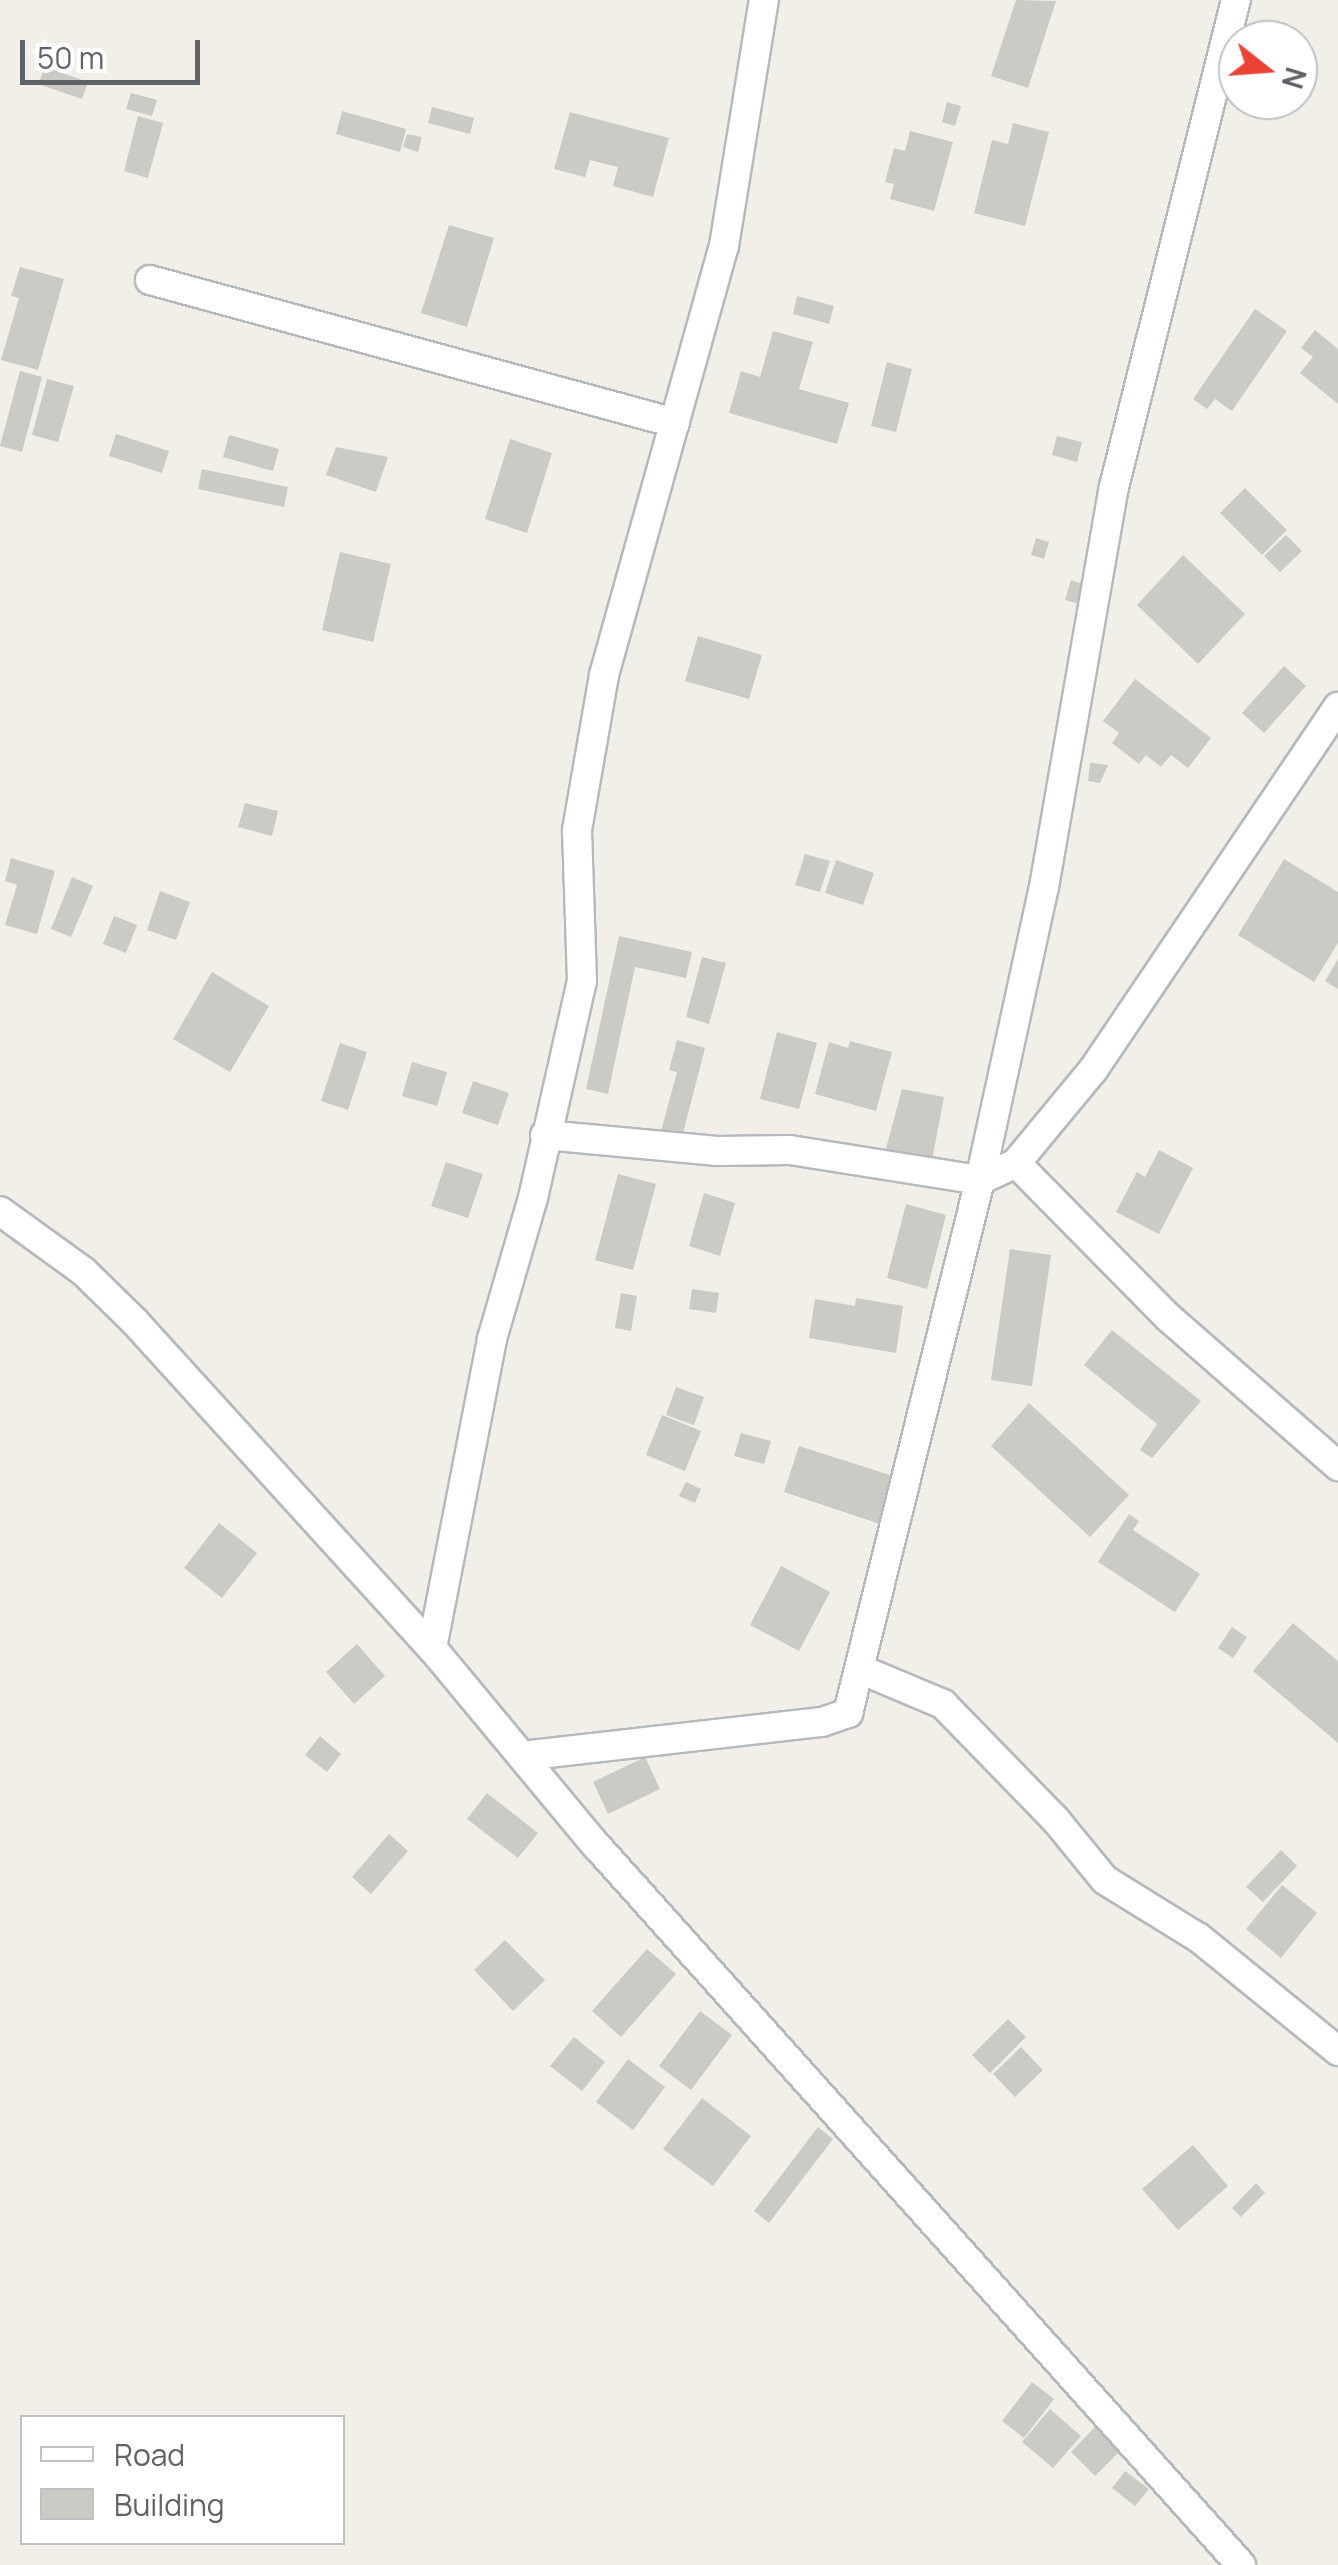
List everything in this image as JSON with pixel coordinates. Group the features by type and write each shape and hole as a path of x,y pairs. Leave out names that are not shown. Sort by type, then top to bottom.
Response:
{"street":[{"path":"432,1648 492,1339 582,981 577,830 586,767 622,597 675,422 733,206 764,0"},
{"path":"522,1756 822,1722 848,1712 862,1670 980,1180 1044,886 1114,487 1236,0"},
{"path":"150,280 675,422"},
{"path":"545,1134 718,1151 790,1150 980,1180 1016,1164 1093,1070 1338,707"},
{"path":"1016,1164 1169,1318 1338,1466"},
{"path":"0,1211 83,1271 124,1312 432,1648 522,1756 1241,2565"},
{"path":"862,1670 943,1704 1056,1819 1105,1880 1199,1938 1338,2051"}],"building":[{"path":"1016,0 1056,1 1028,88 991,76"},
{"path":"45,67 88,82 82,99 38,84"},
{"path":"131,93 157,100 152,116 126,109"},
{"path":"947,102 961,106 955,126 942,122"},
{"path":"432,107 474,118 470,134 428,123"},
{"path":"342,111 406,129 400,152 336,134"},
{"path":"570,112 669,138 653,197 613,186 618,167 590,160 585,177 554,169"},
{"path":"138,116 163,123 148,178 124,171"},
{"path":"1013,123 1049,132 1025,226 974,213 992,140 1008,144"},
{"path":"910,131 953,142 934,211 890,199 894,184 885,182 894,148 905,151"},
{"path":"407,134 422,137 418,152 403,147"},
{"path":"449,225 494,238 467,327 421,313"},
{"path":"20,267 64,279 38,370 1,360 19,298 11,296"},
{"path":"797,296 834,306 829,324 793,314"},
{"path":"1255,309 1287,331 1232,411 1215,399 1207,409 1193,399"},
{"path":"1315,330 1338,349 1338,404 1300,373 1313,357 1301,348"},
{"path":"773,331 813,342 799,389 849,403 837,444 729,413 741,371 760,377"},
{"path":"887,362 912,369 896,432 871,426"},
{"path":"20,371 42,377 22,452 0,446"},
{"path":"47,379 74,386 58,442 32,435"},
{"path":"116,434 169,451 162,473 109,456"},
{"path":"229,435 279,449 273,471 223,457"},
{"path":"1057,436 1082,442 1077,462 1052,455"},
{"path":"510,439 552,453 527,533 485,519"},
{"path":"336,447 388,457 376,492 326,475"},
{"path":"202,469 288,487 284,507 198,489"},
{"path":"1245,488 1287,530 1262,555 1220,513"},
{"path":"1286,535 1302,551 1280,572 1264,556"},
{"path":"1036,538 1049,542 1044,559 1031,555"},
{"path":"340,552 391,564 373,642 322,630"},
{"path":"1183,555 1245,614 1198,664 1137,605"},
{"path":"1071,580 1086,585 1080,604 1065,600"},
{"path":"698,636 762,655 749,699 685,681"},
{"path":"1284,666 1306,686 1264,733 1242,713"},
{"path":"1135,679 1211,738 1188,768 1171,755 1161,767 1146,755 1139,764 1112,743 1119,733 1103,721"},
{"path":"1090,763 1108,765 1100,783 1088,781"},
{"path":"245,803 278,811 272,836 238,827"},
{"path":"805,854 830,861 820,892 795,885"},
{"path":"11,858 55,871 37,934 5,925 17,885 5,881"},
{"path":"1284,859 1338,892 1338,943 1314,982 1238,935"},
{"path":"836,860 874,873 863,905 825,893"},
{"path":"72,877 93,886 71,937 51,929"},
{"path":"160,891 190,902 176,940 147,930"},
{"path":"114,916 137,925 126,953 103,944"},
{"path":"619,936 692,952 686,978 635,967 608,1094 586,1089"},
{"path":"702,957 726,963 709,1024 686,1017"},
{"path":"1338,959 1338,989 1325,981"},
{"path":"212,972 269,1006 230,1072 173,1039"},
{"path":"777,1032 817,1043 799,1109 760,1099"},
{"path":"677,1040 705,1048 681,1141 660,1135 677,1072 669,1070"},
{"path":"850,1041 892,1052 876,1111 815,1094 829,1042 848,1048"},
{"path":"340,1043 367,1052 348,1110 321,1101"},
{"path":"412,1062 447,1072 437,1106 402,1096"},
{"path":"473,1081 509,1093 498,1125 462,1113"},
{"path":"902,1089 944,1097 932,1160 885,1152"},
{"path":"1159,1150 1193,1168 1159,1234 1116,1212 1137,1172 1145,1177"},
{"path":"446,1162 483,1174 468,1218 431,1206"},
{"path":"618,1174 656,1184 633,1270 595,1260"},
{"path":"704,1193 735,1203 720,1256 689,1246"},
{"path":"906,1204 946,1215 927,1289 887,1278"},
{"path":"1010,1249 1051,1255 1032,1386 991,1380"},
{"path":"692,1289 719,1293 716,1313 689,1309"},
{"path":"621,1293 637,1296 631,1331 615,1328"},
{"path":"856,1298 903,1306 896,1353 809,1338 815,1299 855,1306"},
{"path":"1112,1330 1201,1401 1152,1458 1140,1450 1157,1424 1084,1365"},
{"path":"676,1387 704,1397 694,1425 666,1415"},
{"path":"1029,1403 1129,1495 1090,1537 991,1446"},
{"path":"662,1415 701,1431 685,1471 646,1455"},
{"path":"741,1433 771,1441 764,1464 734,1456"},
{"path":"799,1446 896,1477 880,1524 784,1492"},
{"path":"686,1482 701,1489 695,1503 679,1496"},
{"path":"1129,1514 1139,1521 1133,1530 1200,1574 1175,1612 1098,1562"},
{"path":"219,1523 257,1553 222,1598 184,1568"},
{"path":"781,1566 830,1592 799,1651 750,1625"},
{"path":"1293,1623 1338,1661 1338,1743 1253,1671"},
{"path":"1232,1627 1247,1637 1233,1658 1218,1648"},
{"path":"357,1644 385,1676 354,1704 326,1672"},
{"path":"320,1736 341,1754 327,1772 305,1755"},
{"path":"645,1757 660,1789 608,1814 593,1782"},
{"path":"487,1793 538,1833 518,1858 467,1819"},
{"path":"389,1834 408,1851 371,1894 352,1877"},
{"path":"1281,1850 1297,1866 1263,1902 1246,1887"},
{"path":"1282,1885 1317,1913 1281,1958 1246,1929"},
{"path":"505,1940 545,1980 513,2011 474,1970"},
{"path":"647,1949 676,1974 621,2037 592,2011"},
{"path":"700,2011 732,2035 691,2090 659,2066"},
{"path":"1008,2019 1026,2037 990,2073 972,2055"},
{"path":"574,2037 605,2062 582,2091 550,2066"},
{"path":"1021,2047 1043,2070 1015,2097 993,2074"},
{"path":"628,2059 665,2087 633,2130 596,2102"},
{"path":"702,2098 751,2136 713,2186 663,2149"},
{"path":"818,2127 833,2139 769,2223 754,2211"},
{"path":"1193,2145 1228,2186 1178,2230 1142,2189"},
{"path":"1256,2183 1265,2193 1241,2217 1232,2208"},
{"path":"1032,2382 1054,2399 1024,2438 1002,2421"},
{"path":"1050,2409 1081,2436 1053,2468 1022,2442"},
{"path":"1095,2427 1120,2451 1095,2476 1071,2452"},
{"path":"1125,2471 1149,2489 1135,2506 1112,2488"}]}
